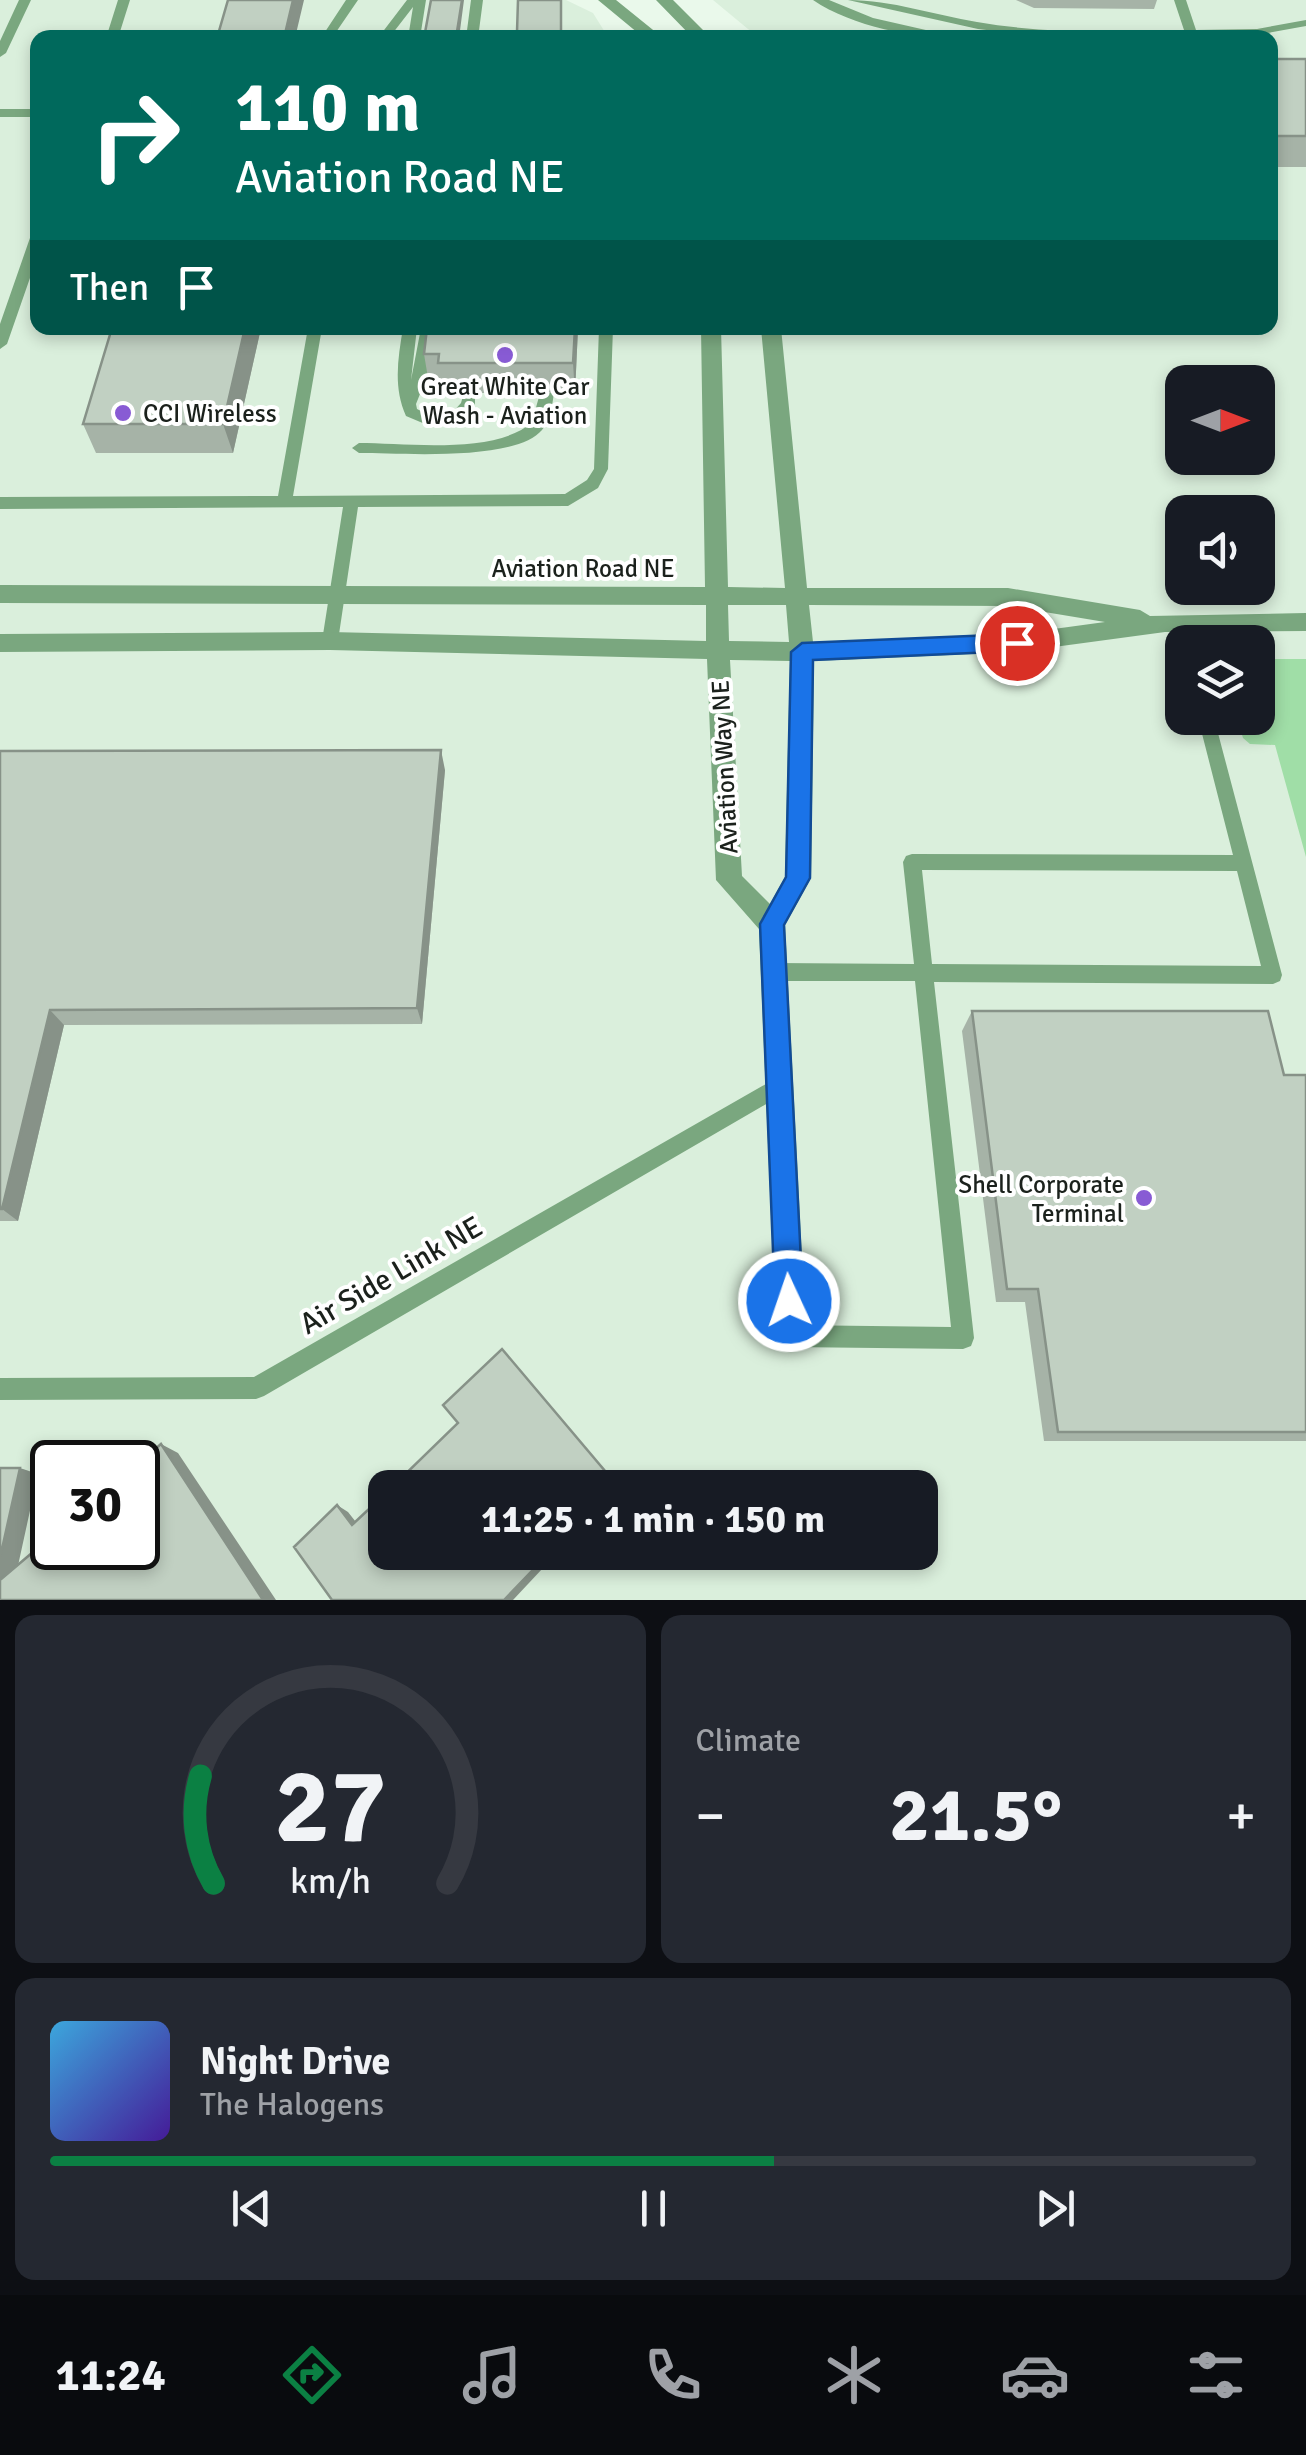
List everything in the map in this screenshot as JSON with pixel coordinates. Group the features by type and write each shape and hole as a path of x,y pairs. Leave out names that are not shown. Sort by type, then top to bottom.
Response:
{"street":[{"path":"606,0 644,30"},
{"path":"664,0 695,30"},
{"name":"Aviation Way NE","path":"710,335 718,652 729,880 772,924"},
{"path":"772,335 802,652 798,878 772,924 791,1336"},
{"name":"Aviation Road NE","path":"0,594 1008,596 1165,627"},
{"name":"Aviation Road NE","path":"1258,625 1306,622"},
{"name":"Aviation Road NE","path":"0,642 330,641 802,652 1017,643 1165,631"}],"lane":[{"path":"0,54 26,0"},
{"path":"115,30 124,0"},
{"path":"331,30 352,0"},
{"path":"390,30 416,0"},
{"path":"414,30 416,0"},
{"path":"473,30 476,0"},
{"path":"819,0 870,21 916,30"},
{"path":"854,0 1015,30"},
{"path":"1180,0 1191,30"},
{"path":"1268,30 1306,23"},
{"path":"0,112 30,113"},
{"path":"0,344 30,258"},
{"path":"15,300 30,299"},
{"path":"284,503 314,335"},
{"path":"409,335 404,373 411,412 425,419 456,418 468,405 470,393"},
{"path":"408,405 422,374 427,335"},
{"path":"0,503 568,500 593,484 601,468 606,335"},
{"path":"359,448 505,441 532,432 542,419 546,393"},
{"path":"330,641 351,501"},
{"path":"774,972 1272,975 1210,735"},
{"path":"791,1336 964,1338 912,862 1243,863"},
{"name":"Air Side Link NE","path":"0,1389 256,1388 778,1086"}],"shaded area":[{"path":"0,0 566,0 593,13 604,30 30,30 30,335 1278,335 1278,30 749,30 713,0 1306,0 1306,1600 0,1600"}],"green space":[{"path":"1275,659 1306,659 1306,857 1275,745 1250,744 1242,735 1275,735"}],"building":[{"path":"228,0 293,0 286,30 219,30"},
{"path":"431,0 462,0 457,30 425,30"},
{"path":"518,0 561,0 561,30 517,30"},
{"path":"1278,59 1306,59 1306,136 1278,136"},
{"path":"110,335 243,335 223,424 83,424"},
{"path":"426,335 575,335 573,363 438,363 439,354 424,354"},
{"path":"441,750 417,1008 50,1010 0,1209 0,751"},
{"name":"Shell Corporate Terminal","path":"972,1011 1268,1011 1284,1075 1306,1075 1306,1432 1058,1432 1038,1289 1007,1289"},
{"path":"502,1349 604,1470 410,1470 458,1423 443,1405"},
{"path":"160,1445 263,1600 0,1600 0,1580 30,1555 30,1570 160,1570"},
{"path":"0,1468 20,1468 0,1558"},
{"path":"337,1505 352,1525 368,1510 368,1570 533,1570 504,1600 332,1600 294,1547"}],"place":[{"name":"Great White Car Wash - Aviation","path":"505,355"},
{"name":"CCI Wireless","path":"123,413"},
{"name":"Shell Corporate Terminal","path":"1144,1198"}],"route":[{"path":"789,1301 772,924 798,878 802,652 1017,643"}]}
